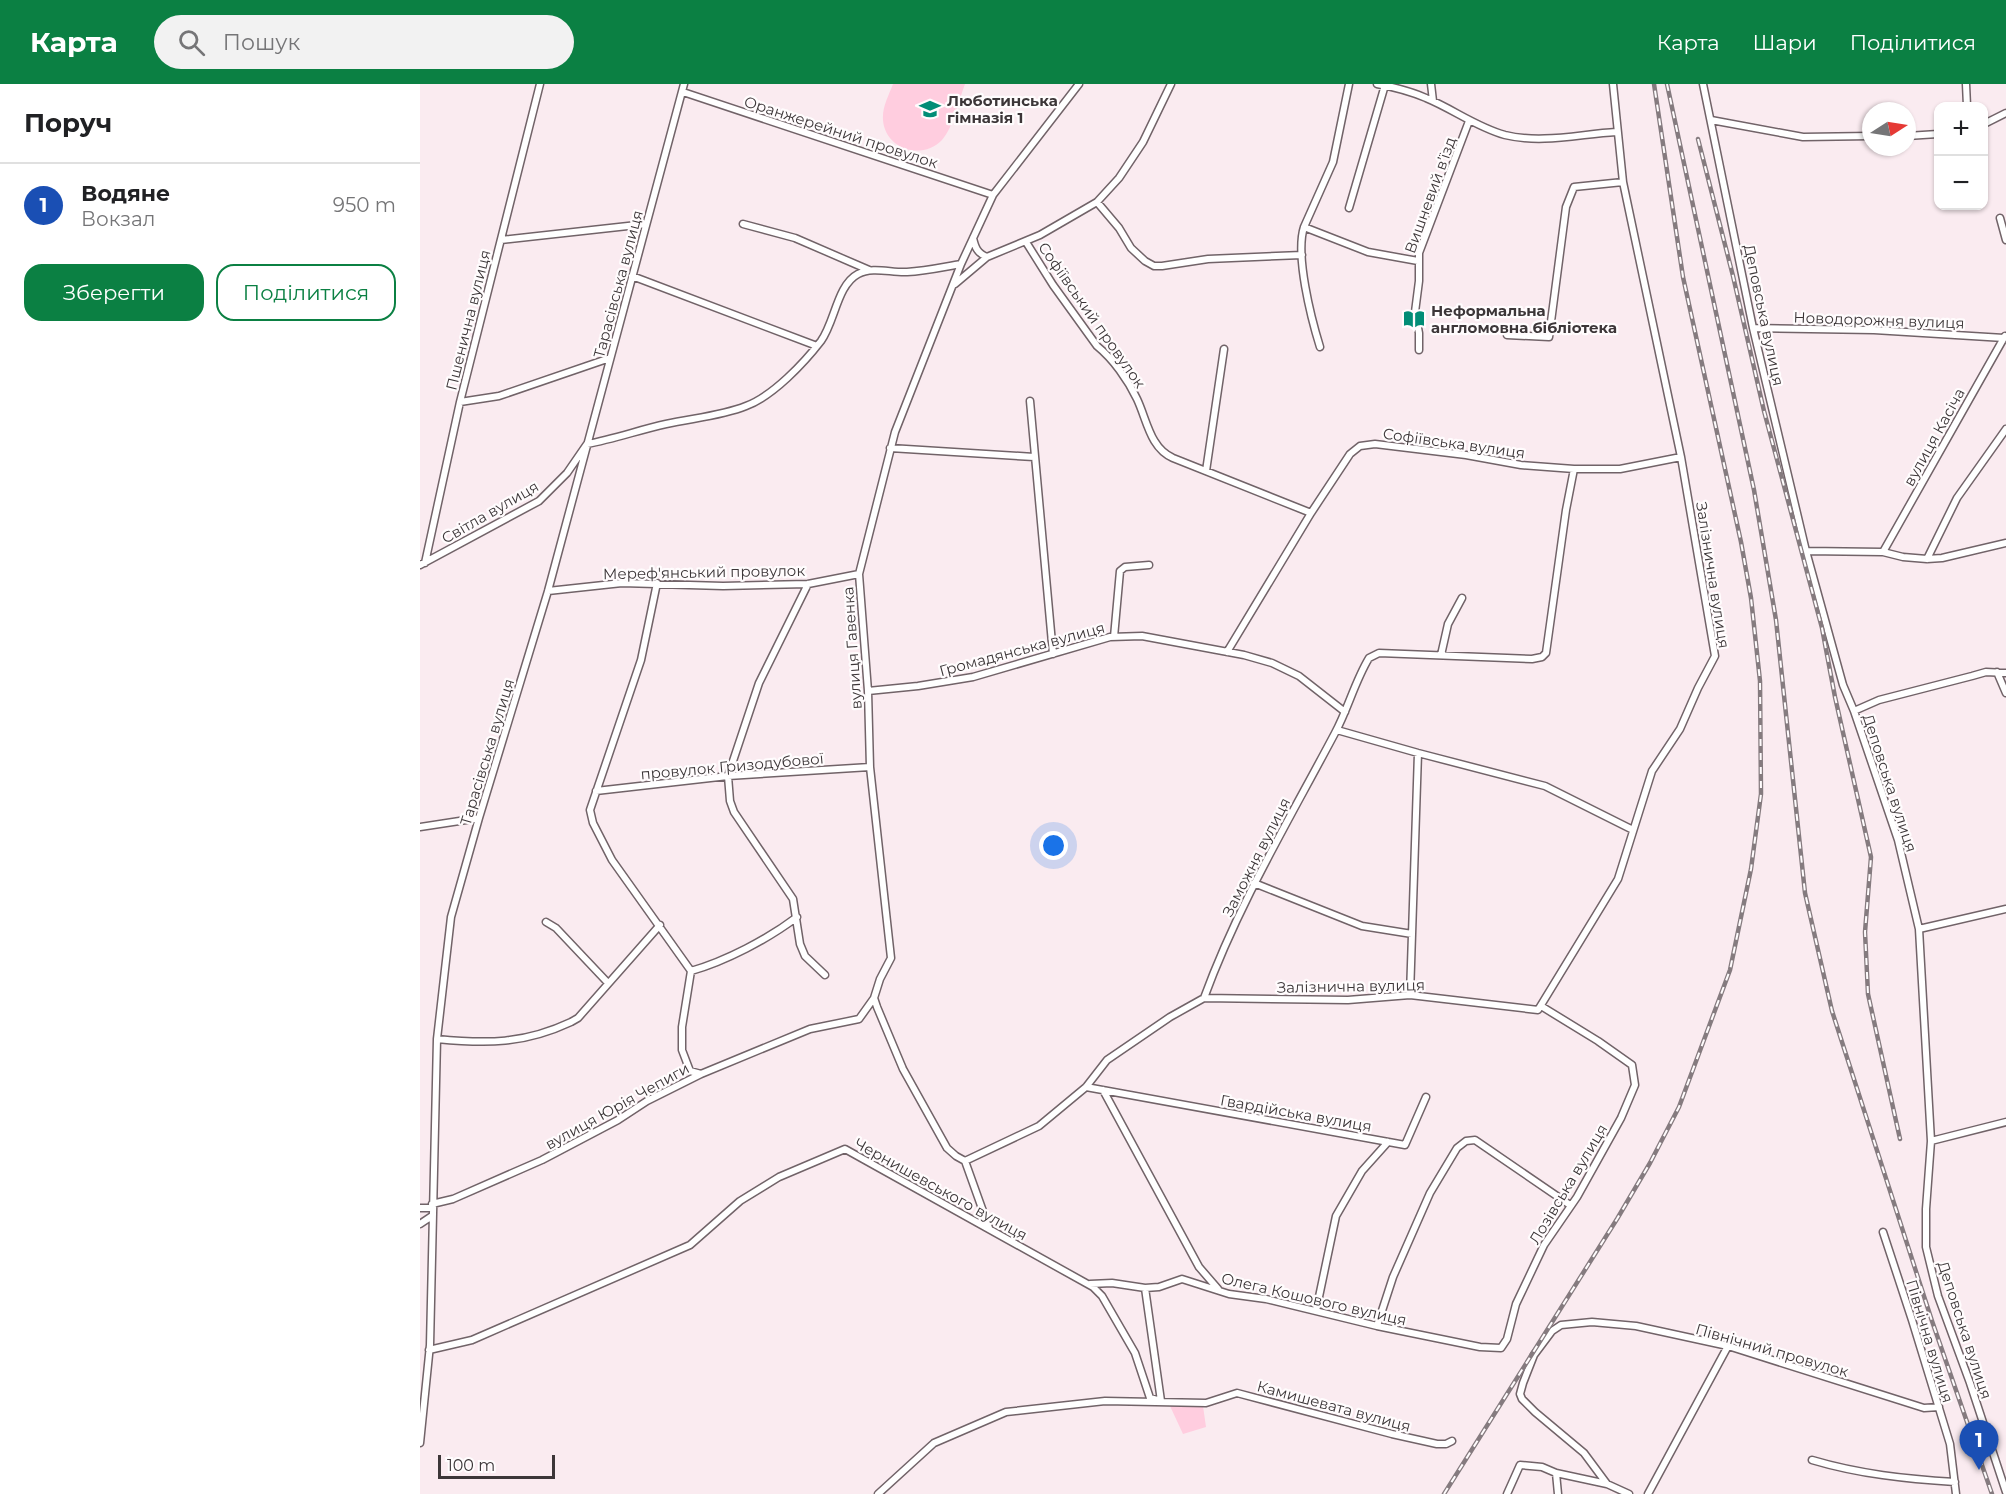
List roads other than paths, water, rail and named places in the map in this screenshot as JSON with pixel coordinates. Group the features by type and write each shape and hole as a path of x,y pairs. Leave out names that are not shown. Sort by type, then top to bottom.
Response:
{"street":[{"name":"Пшенична вулиця","path":"422,564 540,84"},
{"name":"Тарасівська вулиця","path":"420,1443 429,1350 437,1039 451,917 548,591 684,84"},
{"name":"вулиця Гавенка","path":"874,998 880,979 891,958 870,767 868,691 859,573 895,432 973,238 993,195 1079,84"},
{"path":"952,286 987,257 1026,242 1080,214 1097,202 1119,178 1143,142 1170,84"},
{"path":"1320,347 1306,286 1301,246 1304,227 1333,162 1349,84"},
{"path":"1377,84 1399,88 1433,101 1469,121 1506,135 1523,138 1553,138 1616,132"},
{"path":"1431,84 1433,101"},
{"name":"Залізнична вулиця","path":"1204,998 1348,1000 1410,995 1538,1010 1618,879 1652,771 1680,729 1715,656 1681,457 1623,182 1616,132 1617,112 1613,84"},
{"name":"Деповська вулиця","path":"1703,84 1753,328 1806,551 1843,685 1898,840 1918,929 1931,1141 1926,1247 1938,1296 2006,1492"},
{"path":"1966,84 1967,102"},
{"path":"1349,208 1385,86"},
{"name":"Оранжерейний провулок","path":"683,92 993,195"},
{"path":"1988,122 2006,113"},
{"path":"1711,120 1803,137 1862,136"},
{"name":"Вишневий в’їзд","path":"1419,350 1416,312 1419,253 1469,121"},
{"path":"1916,135 1934,134"},
{"path":"1507,335 1549,337 1566,207 1574,187 1623,182"},
{"path":"1097,202 1119,228 1131,248 1154,266 1208,259 1302,255"},
{"path":"2000,218 2006,240"},
{"path":"501,240 646,224"},
{"path":"743,225 795,238 870,270 913,271 962,264"},
{"path":"1304,227 1368,252 1418,261"},
{"path":"973,238 981,255 987,257"},
{"name":"Софіївський провулок","path":"1026,242 1053,285 1132,390 1157,446 1166,455 1311,513"},
{"path":"587,444 675,422 718,414 747,406 765,396 816,346 830,325 845,285 853,277 870,270"},
{"path":"632,276 816,346"},
{"name":"Новодорожня вулиця","path":"1753,328 1874,330 2005,336"},
{"name":"вулиця Касіча","path":"1883,552 2005,336"},
{"path":"1206,471 1224,349"},
{"path":"460,402 499,396 610,358"},
{"path":"1030,401 1053,654"},
{"path":"1927,559 1957,498 2006,429"},
{"name":"Світла вулиця","path":"422,564 538,501 567,473 587,444"},
{"name":"Софіївська вулиця","path":"1227,652 1311,513 1350,454 1360,447 1370,444 1466,455 1521,465 1574,469 1620,469 1681,457"},
{"path":"891,448 1034,457"},
{"path":"1462,598 1448,624 1441,655 1532,659 1542,657 1546,653 1574,469"},
{"path":"1806,551 1883,552 1927,559 1942,558 2006,543"},
{"path":"1114,637 1120,571 1125,567 1149,565"},
{"name":"Мереф'янський провулок","path":"548,591 614,584 723,586 808,584 859,573"},
{"path":"657,583 641,660 590,810 599,837 612,860 691,970 683,1019 682,1050 690,1071 701,1074"},
{"path":"808,584 759,682 728,776 730,801 734,812 793,899 798,937 805,956 825,975"},
{"name":"Громадянська вулиця","path":"868,691 973,677 1114,637 1142,636 1259,658 1299,676 1345,712"},
{"name":"Заможня вулиця","path":"1204,998 1218,958 1254,883 1337,730 1366,661 1371,655 1379,652 1441,655"},
{"path":"1996,672 2006,693"},
{"path":"1854,711 1879,700 1972,675 2006,672"},
{"path":"1337,730 1545,786 1633,830"},
{"path":"1410,995 1418,753"},
{"name":"провулок Гризодубової","path":"596,791 728,776 870,767"},
{"path":"420,827 479,818"},
{"path":"1254,883 1362,926 1412,934"},
{"path":"1918,929 2006,909"},
{"path":"691,970 722,959 776,932 796,917"},
{"path":"546,922 556,928 608,983"},
{"path":"437,1039 479,1043 522,1039 557,1028 578,1018 660,925"},
{"path":"874,998 903,1069 947,1148 965,1161 989,1228"},
{"name":"вулиця Юрія Чепиги","path":"420,1208 453,1199 542,1160 618,1120 646,1101 701,1074 810,1029 859,1019 874,998"},
{"path":"965,1161 1039,1126 1086,1087 1107,1060 1170,1017 1204,998"},
{"name":"Лозівська вулиця","path":"1501,1348 1507,1339 1516,1304 1540,1255 1577,1197 1621,1118 1635,1085 1632,1065 1541,1006"},
{"name":"Гвардійська вулиця","path":"1086,1087 1388,1142"},
{"path":"1103,1090 1199,1267 1220,1290"},
{"path":"1388,1142 1405,1145 1426,1097"},
{"path":"1931,1141 2006,1122"},
{"path":"1377,1326 1393,1277 1430,1193 1457,1148 1466,1141 1475,1140 1570,1205"},
{"name":"Гвардійська вулиця","path":"1316,1311 1336,1216 1362,1171 1388,1142"},
{"name":"Чернишевського вулиця","path":"429,1350 472,1340 690,1245 740,1200 779,1177 844,1149 1088,1284 1102,1296 1135,1353 1150,1398 1161,1401"},
{"path":"420,1224 432,1216"},
{"name":"Північна вулиця","path":"1883,1232 1950,1444 1956,1494"},
{"name":"Олега Кошового вулиця","path":"1088,1284 1112,1283 1145,1288 1159,1287 1182,1279 1229,1294 1266,1299 1377,1326 1480,1347 1501,1348"},
{"path":"1145,1288 1161,1401"},
{"name":"Північний провулок","path":"1607,1484 1584,1453 1522,1399 1523,1383 1534,1355 1552,1330 1562,1325 1592,1322 1636,1326 1728,1346 1924,1408 1939,1407"},
{"path":"1648,1494 1728,1346"},
{"name":"Камишевата вулиця","path":"878,1494 934,1443 1006,1413 1105,1401 1206,1403 1238,1393 1426,1442 1446,1444 1452,1441"},
{"path":"1812,1460 1861,1473 1955,1482"},
{"path":"1507,1494 1520,1465 1542,1467 1556,1473 1607,1484 1629,1494"},
{"path":"1556,1473 1558,1494"}],"railway":[{"path":"1444,1494 1617,1219 1679,1107 1730,970 1751,869 1761,794 1760,681 1751,598 1741,542 1683,277 1654,84"},
{"path":"1667,84 1754,490 1776,620 1805,893 1832,1011 1932,1321 1992,1494"},
{"path":"1698,139 1764,411 1822,628 1871,857 1865,932 1868,994 1900,1139"}],"place":[{"name":"Люботинська гiмназiя 1","path":"930,109"},
{"name":"Неформальна англомовна бібліотека","path":"1414,319"},
{"name":"Водяне","path":"1979,1470"}]}
